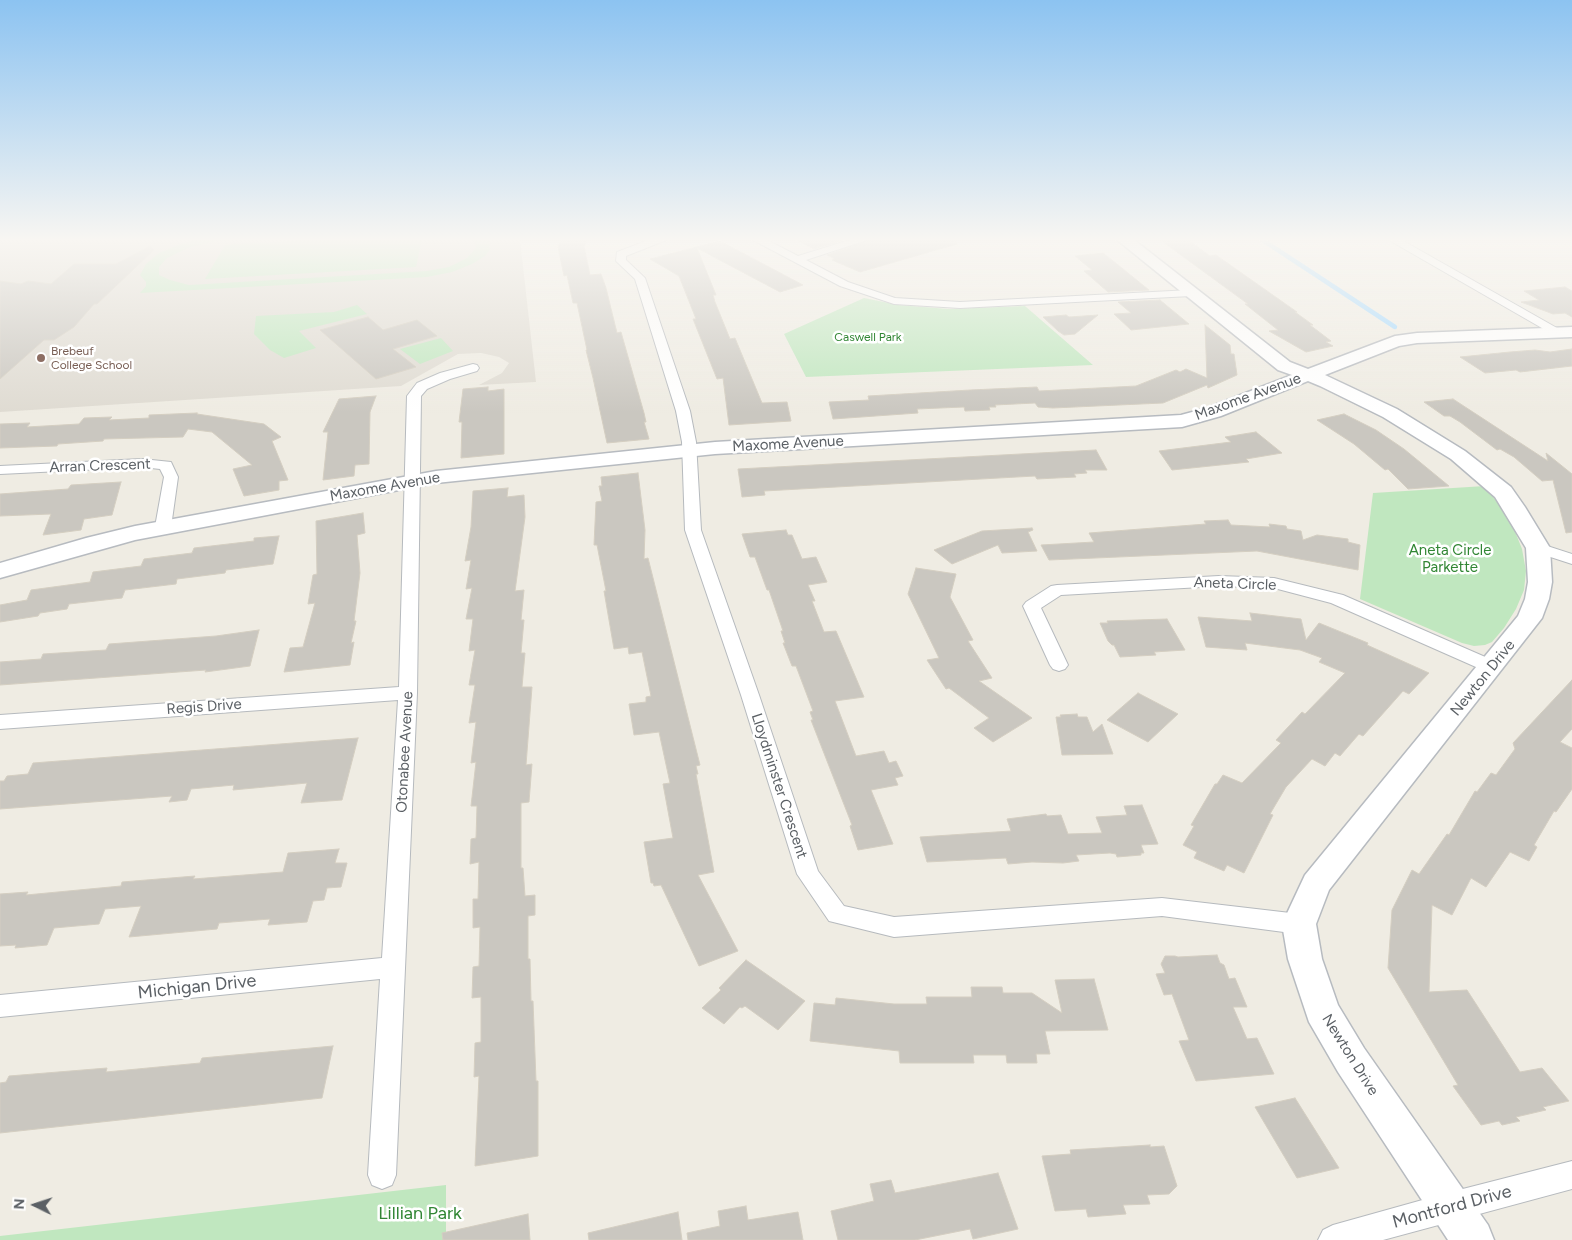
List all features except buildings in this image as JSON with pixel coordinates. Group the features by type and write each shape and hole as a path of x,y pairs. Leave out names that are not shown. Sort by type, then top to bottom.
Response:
{"street":[{"name":"Lloydminster Crescent","path":"646,297 683,411 690,450 693,530 750,695 808,874 837,914 894,927 1162,907 1299,924"},
{"path":"879,297 894,301 960,305 1117,297"},
{"name":"Newton Drive","path":"1196,297 1284,366 1308,375 1390,413 1422,432 1477,470 1503,492 1538,548 1540,582 1530,618 1316,884 1299,924 1305,959 1322,1011 1351,1060 1473,1240"},
{"path":"1500,297 1565,332"},
{"name":"Maxome Avenue","path":"0,571 86,545 162,527 436,478 690,450 1182,421 1214,412 1395,341 1417,338 1565,332"},
{"name":"Otonabee Avenue","path":"382,1175 408,693 414,483 414,396 422,386 445,376 473,368"},
{"name":"Arran Crescent","path":"0,470 142,463 166,465 171,477 162,527"},
{"path":"1538,548 1572,559"},
{"name":"Aneta Circle","path":"1060,665 1032,606 1057,590 1219,581 1274,583 1337,599 1492,667"},
{"name":"Regis Drive","path":"0,722 408,693"},
{"name":"Michigan Drive","path":"0,1006 394,967"},
{"name":"Montford Drive","path":"1333,1240 1451,1206 1572,1176"}],"shaded area":[{"path":"0,297 526,297 536,382 479,385 502,373 509,363 499,357 481,353 458,354 401,386 0,412"}],"green space":[{"name":"Caswell Park","path":"864,298 899,305 949,309 1025,306 1093,365 806,377 784,334"},
{"path":"357,305 367,314 299,331 316,348 284,358 270,350 254,334 256,316 334,312"},
{"path":"441,338 453,351 420,364 400,349"},
{"name":"Aneta Circle Parkette","path":"1485,486 1503,510 1514,529 1522,549 1526,571 1524,590 1516,609 1492,642 1474,646 1462,643 1360,599 1373,493"},
{"name":"Lillian Park","path":"446,1185 446,1240 0,1240 0,1236"}],"waterway":[{"path":"1349,297 1395,327"}],"place":[{"name":"Brebeuf College School","path":"41,358"}]}
